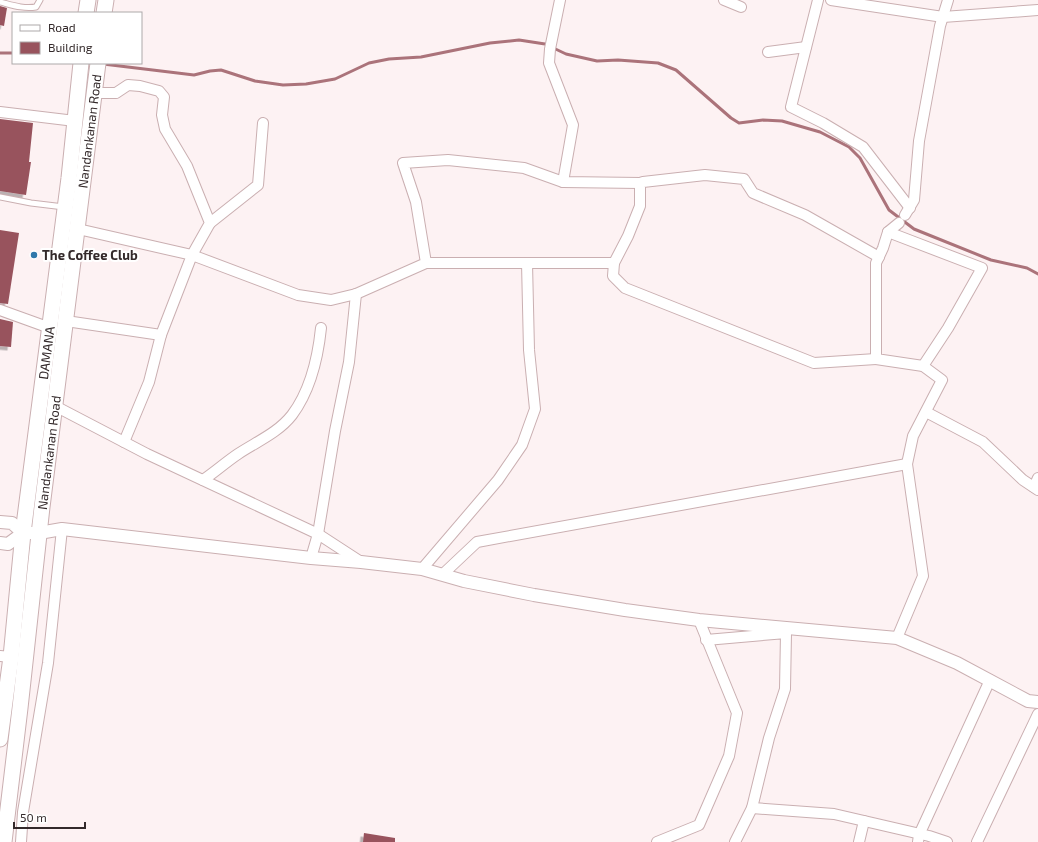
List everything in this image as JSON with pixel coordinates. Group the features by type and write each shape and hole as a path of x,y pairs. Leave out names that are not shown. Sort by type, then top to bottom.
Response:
{"main road":[{"path":"86,12 88,0"},
{"path":"104,12 106,0"},
{"name":"DAMANA","path":"0,738 5,656 50,328 81,64"},
{"name":"Nandankanan Road","path":"4,842 3,822 20,708 39,533 98,64"}],"street":[{"path":"560,0 550,49 549,63 573,125 563,182"},
{"path":"724,0 741,7"},
{"path":"818,0 791,107 823,123 863,147 905,215"},
{"path":"831,0 943,17 1038,10"},
{"path":"876,359 876,263 888,232 905,215 914,200 919,140 940,26 948,0"},
{"path":"768,52 806,47"},
{"path":"96,87 116,93 128,85 140,86 159,91 164,97 162,115 166,129 187,166 210,224"},
{"path":"0,112 75,121"},
{"path":"124,442 149,382 161,335 192,255 210,224 258,185 263,123"},
{"path":"426,263 416,202 403,163 448,160 483,165 524,168 563,182 640,183 705,175 744,179 753,193 805,215 879,257"},
{"path":"640,183 640,206 628,236 614,263 613,276 625,288 814,363 876,359 923,366 942,380 913,436 907,464 923,576 897,638"},
{"path":"78,229 192,255 298,295 331,300 356,294 426,263 614,263"},
{"path":"888,232 982,268 948,328 923,366"},
{"path":"422,569 498,480 522,445 535,409 529,350 526,262"},
{"path":"311,558 318,534 349,362 356,294"},
{"path":"0,310 50,328"},
{"path":"66,321 161,335"},
{"path":"204,480 236,455 273,433 292,415 301,401 310,380 320,340 321,328"},
{"path":"55,406 124,442 318,534 361,562"},
{"path":"926,412 983,442 1023,480 1037,485"},
{"path":"442,574 477,542 907,464"},
{"path":"0,522 12,523 23,533"},
{"path":"0,543 8,544 23,533 39,533 62,529 311,558 422,569 464,581 534,595 699,620 897,638 957,663 1028,701 1038,702"},
{"path":"21,842 23,812 48,663 62,529"},
{"path":"657,842 699,825 729,756 737,713 699,620"},
{"path":"706,640 786,633 786,689 769,738 752,808 735,842"},
{"path":"919,838 990,680"},
{"path":"977,842 1038,714"},
{"path":"752,808 834,814 864,821 919,838 929,836 947,842"},
{"path":"858,842 864,821"}],"lane":[{"path":"0,2 29,8 36,7 40,0"},
{"path":"0,197 64,207"}],"building":[{"path":"0,6 7,8 4,26 0,25"},
{"path":"0,119 33,123 29,162 31,162 26,195 0,191"},
{"path":"0,230 19,233 8,304 0,303"},
{"path":"0,319 13,322 11,347 0,346"},
{"path":"364,833 395,838 395,842 363,842"}],"waterway":[{"path":"103,64 194,75 221,70 255,81 283,85 306,84 335,79 369,63 389,59 421,57 490,43 519,40 545,44 566,54 597,61 618,60 658,63 676,70 731,118 739,123 763,120 782,121 820,132 849,147 860,158 889,210 914,229 991,260 1027,268 1038,274"},
{"path":"0,53 12,53"}],"place":[{"name":"The Coffee Club","path":"34,255"}]}
